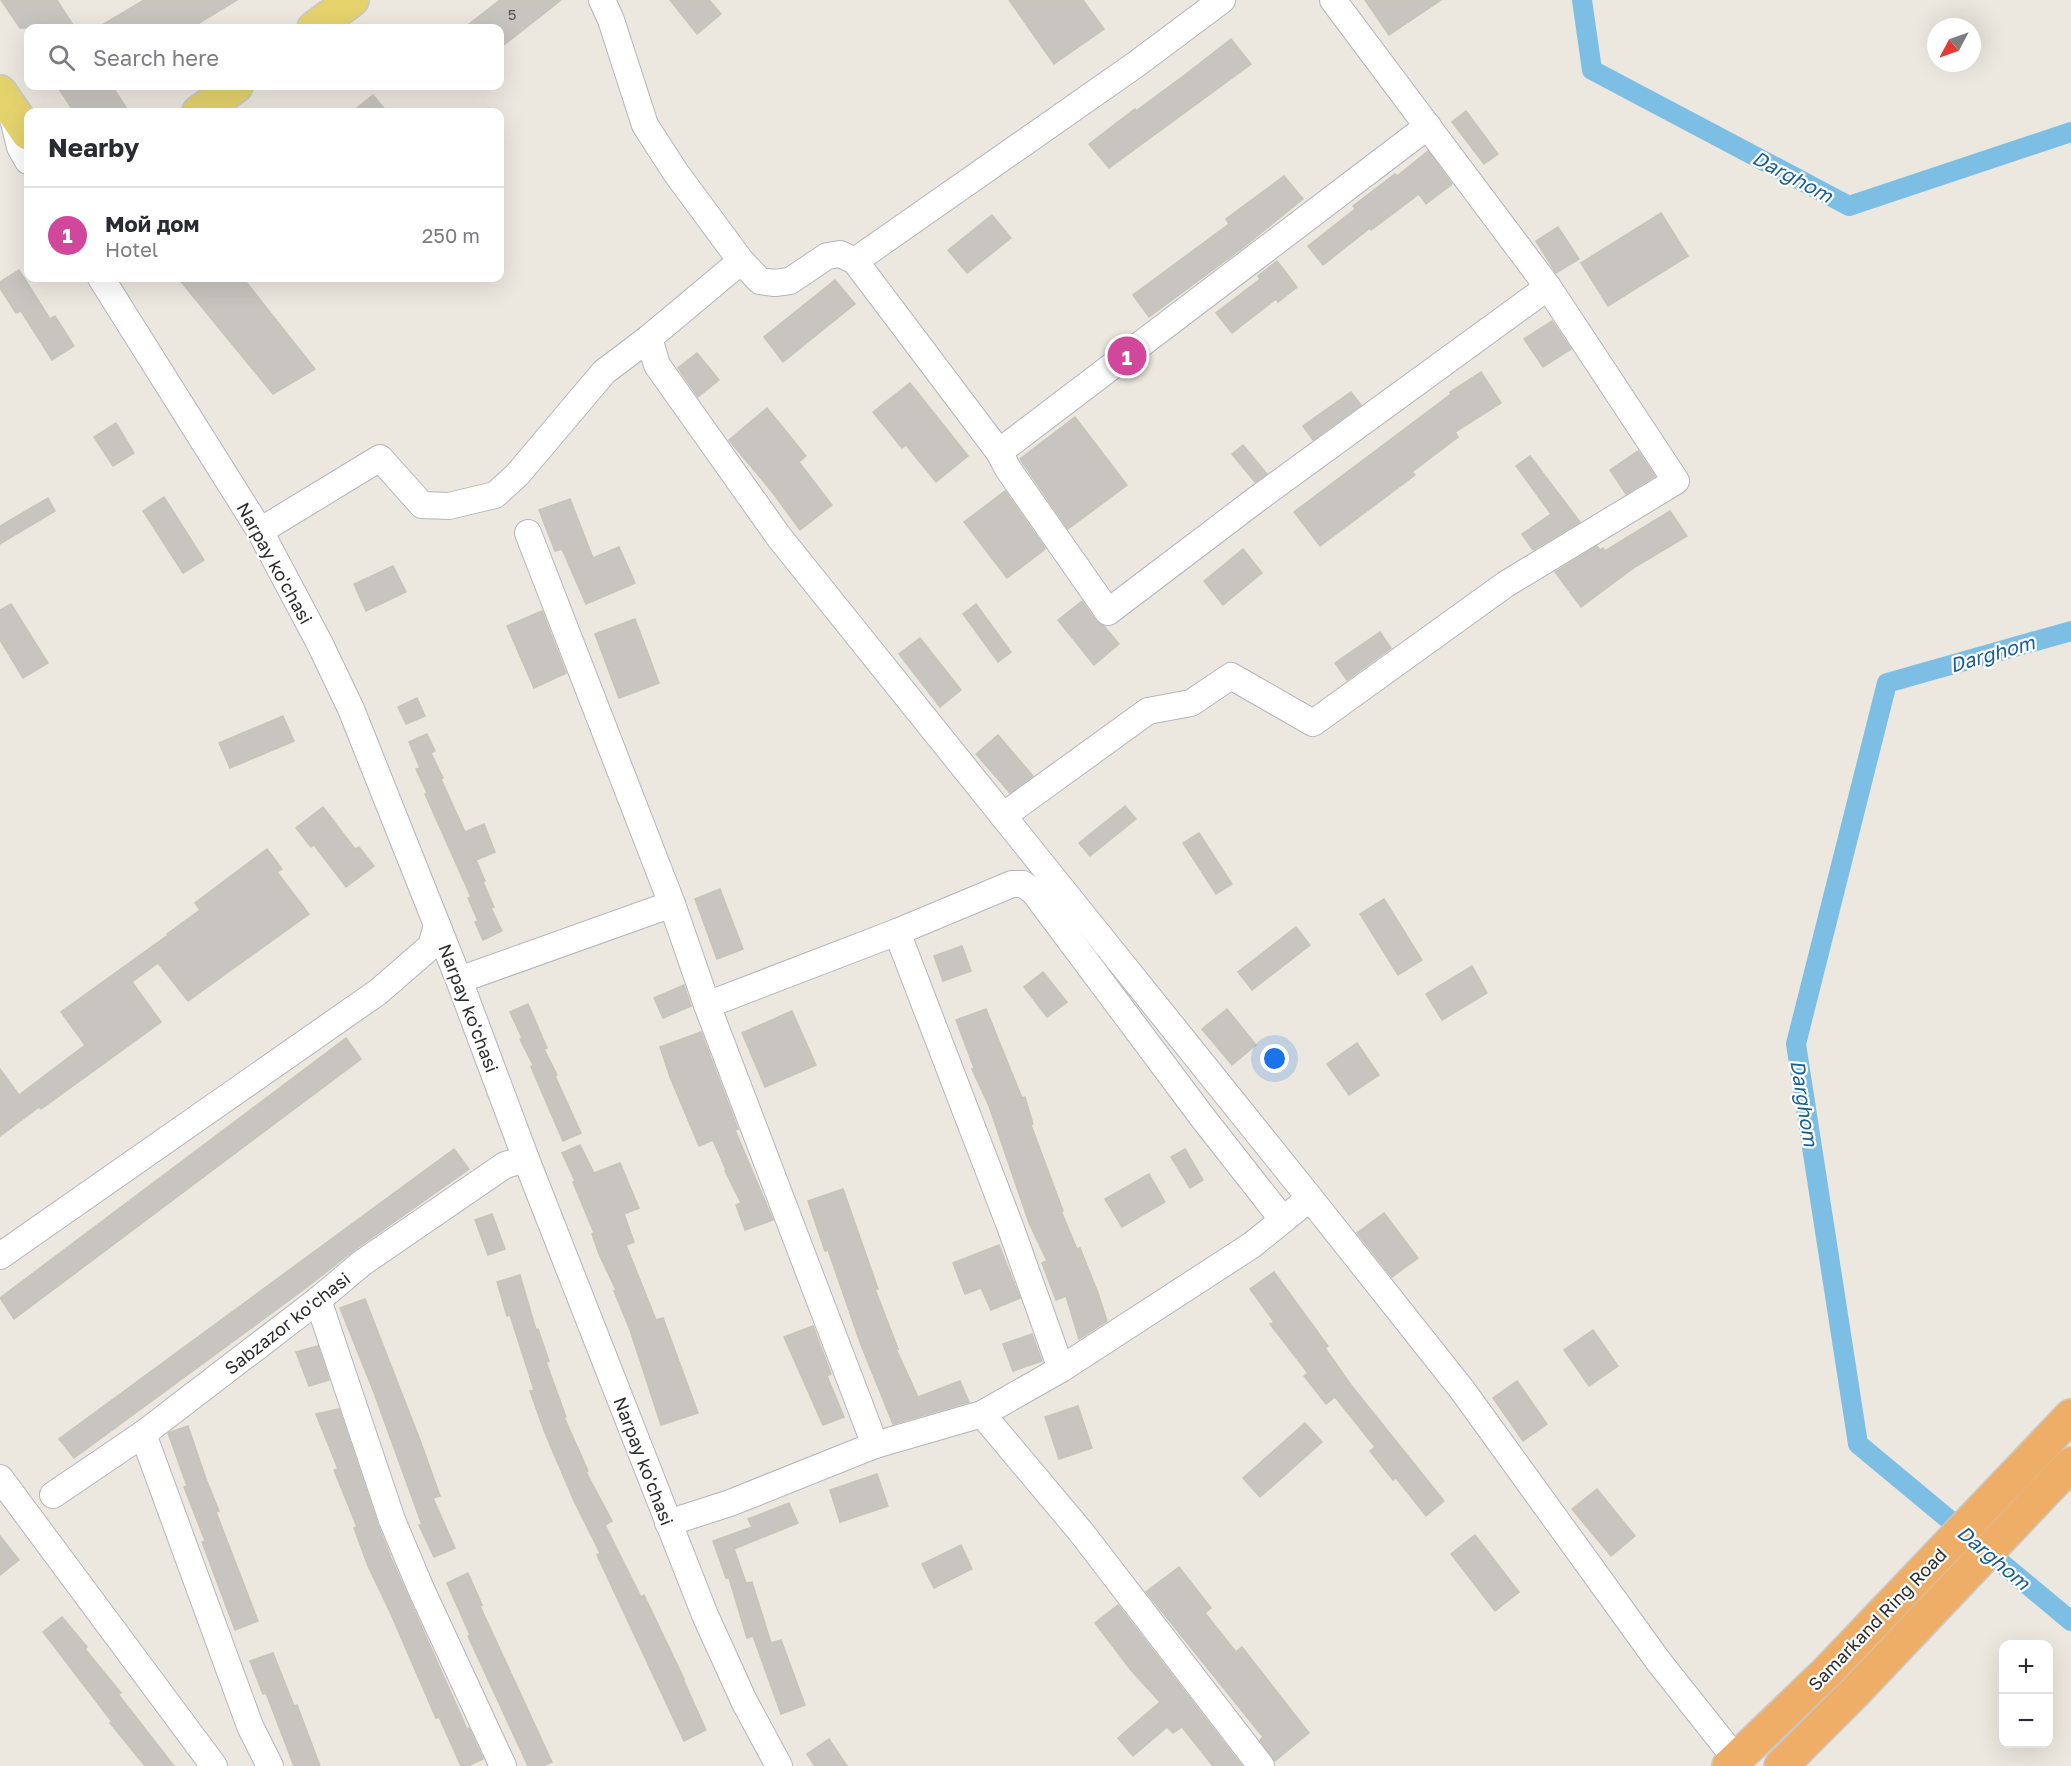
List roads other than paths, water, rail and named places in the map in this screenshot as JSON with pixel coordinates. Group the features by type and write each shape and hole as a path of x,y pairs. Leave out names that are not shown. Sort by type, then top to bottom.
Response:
{"highway":[{"name":"Samarkand Ring Road","path":"1732,1762 1828,1671 2071,1416"},
{"name":"Samarkand Ring Road","path":"1781,1766 1854,1693 2071,1464"}],"main road":[{"path":"319,24 352,0"},
{"path":"205,108 230,90"}],"street":[{"path":"602,0 611,20 645,125 676,173 741,261 760,281 775,283 790,281 827,256 840,254 855,261 999,452 1008,469 1108,612 1548,287"},
{"path":"855,261 1135,65 1222,0"},
{"path":"1003,816 1148,711 1191,703 1231,676 1313,723 1506,584 1676,481 1548,287 1333,0"},
{"path":"13,111 20,147 24,154"},
{"path":"999,452 1428,126"},
{"path":"260,531 380,458 422,505 449,507 495,495 517,475 604,372 649,338 741,261"},
{"name":"Narpay ko'chasi","path":"105,282 260,531 320,644 351,709 459,980 668,1524 705,1615 744,1701 779,1766"},
{"path":"649,338 657,365 779,537 1463,1391 1732,1762"},
{"path":"528,533 672,904 707,1005 875,1445"},
{"path":"707,1005 897,932 1012,884 1023,884 1034,892 1203,1118 1283,1220"},
{"path":"459,980 672,904"},
{"path":"0,1256 378,992 431,946 437,925"},
{"path":"897,932 1010,1226 1060,1370"},
{"name":"Sabzazor ko'chasi","path":"53,1495 143,1434 318,1300 362,1263 505,1165 526,1159"},
{"path":"668,1524 730,1503 875,1445 982,1414 1060,1370 1252,1245 1310,1198"},
{"path":"318,1300 392,1520 421,1589 503,1766"},
{"path":"982,1414 1080,1532 1261,1766"},
{"path":"143,1434 250,1726 270,1766"},
{"path":"0,1478 214,1766"}],"waterway":[{"name":"Darghоm","path":"1582,0 1592,70 1849,206 2071,132"},
{"name":"Darghоm","path":"2071,631 1887,683 1796,1044 1858,1444 2071,1621"}],"place":[{"name":"Мой дом","path":"1127,356"}]}
